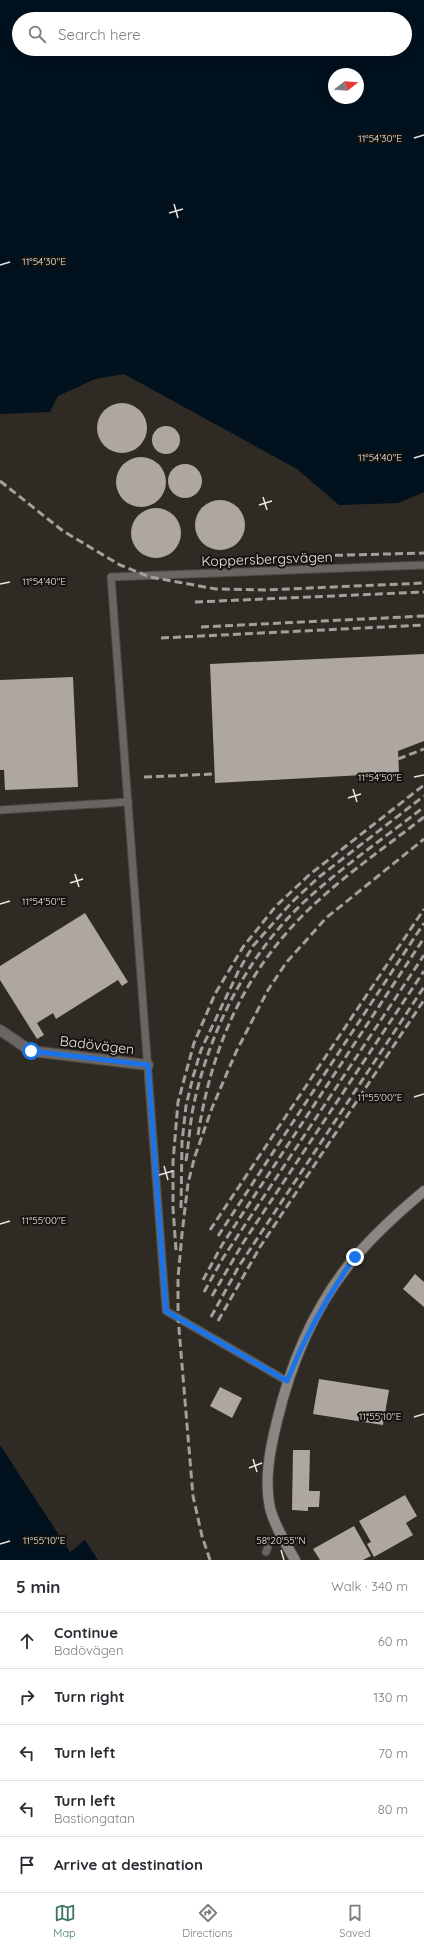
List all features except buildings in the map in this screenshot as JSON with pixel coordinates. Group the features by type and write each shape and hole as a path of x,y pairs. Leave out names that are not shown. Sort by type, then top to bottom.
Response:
{"main road":[{"path":"295,1560 281,1535 270,1508 268,1476 273,1436 287,1381 303,1342 320,1309 355,1257 388,1223 424,1191"}],"street":[{"name":"Badövägen","path":"0,1030 31,1051 148,1065"}],"lane":[{"name":"Koppersbergsvägen","path":"128,802 111,577 424,565"},
{"path":"0,810 128,802 166,1311 287,1381"},
{"path":"266,1552 269,1544 281,1535"}],"water":[{"path":"0,0 424,0 424,492 398,503 339,505 297,469 124,374 95,379 58,396 50,412 0,414"},
{"path":"0,1445 70,1552 85,1540 98,1560 0,1560"}],"railway":[{"path":"0,481 63,531 120,565 150,577 216,589 265,590 424,583"},
{"path":"311,556 424,553"},
{"path":"195,602 424,592"},
{"path":"201,627 424,616"},
{"path":"161,638 424,625"},
{"path":"398,759 424,749"},
{"path":"144,777 214,774"},
{"path":"176,1250 173,1208 173,1162 178,1102 194,1043 215,994 243,947 276,906 309,875 424,785"},
{"path":"181,1208 182,1142 186,1106 193,1077 201,1050 239,970 253,946 292,902 319,877 424,796"},
{"path":"186,1161 194,1103 210,1047 234,994 249,968 266,944 285,922 319,888 348,864 424,807"},
{"path":"198,1135 210,1079 228,1026 240,1001 270,953 289,930 320,899 354,870 424,817"},
{"path":"210,1560 202,1536 193,1496 178,1317 178,1278 182,1234 188,1183 195,1156 212,1108 236,1052 268,990 286,963 326,918 424,839"},
{"path":"210,1230 424,909"},
{"path":"218,1236 424,923"},
{"path":"203,1280 222,1245 424,938"},
{"path":"204,1292 223,1258 424,955"},
{"path":"212,1296 243,1243 424,971"},
{"path":"211,1317 239,1266 424,987"},
{"path":"218,1321 260,1247 424,1000"}],"route":[{"path":"31,1051 148,1065 166,1311 212,1336 287,1381 303,1342 320,1309 355,1257"}]}
